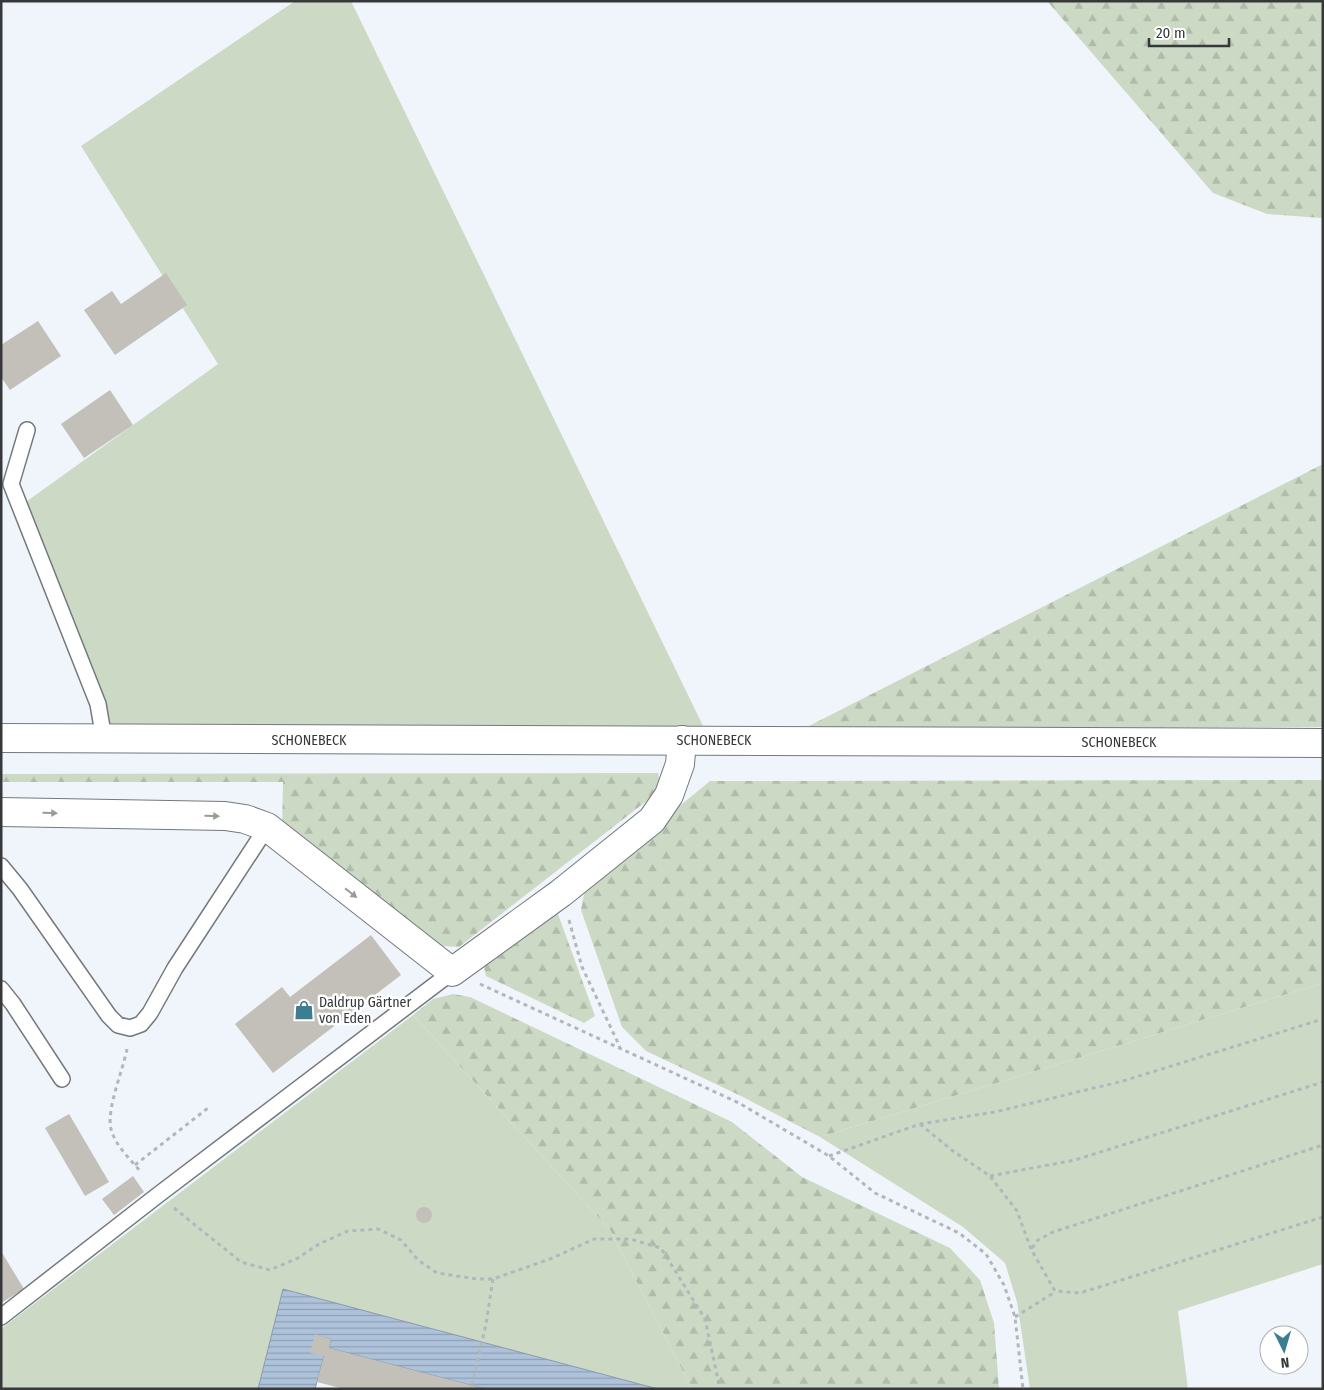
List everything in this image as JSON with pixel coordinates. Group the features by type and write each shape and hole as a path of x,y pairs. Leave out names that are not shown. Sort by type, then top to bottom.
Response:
{"main road":[{"name":"SCHONEBECK","path":"1,738 1323,743"},
{"path":"1,812 225,816 245,819 267,827 452,972 561,893 652,820 669,796 680,764 682,740"}],"lane":[{"path":"28,430 11,484 98,704 104,739"},
{"path":"1,866 109,1016 118,1024 130,1028 141,1024 150,1013 175,968 267,827"},
{"path":"1,1318 158,1195 452,972"},
{"path":"1,989 13,1004 62,1079"}],"path":[{"path":"561,893 582,967 620,1047"},
{"path":"452,972 620,1047 739,1103 829,1156 875,1193 959,1233 986,1254 1004,1285 1015,1317 1023,1389"},
{"path":"829,1156 920,1124 995,1112 1123,1081 1323,1019"},
{"path":"130,1028 124,1065 110,1114 111,1129 118,1145 140,1171"},
{"path":"990,1176 1075,1160 1323,1082"},
{"path":"135,1165 208,1108"},
{"path":"920,1124 953,1151 990,1176 1017,1211 1031,1249 1055,1292"},
{"path":"1031,1249 1038,1240 1053,1232 1323,1145"},
{"path":"158,1195 241,1262 270,1270 298,1258 319,1244 348,1231 378,1229 401,1240 418,1260 437,1273 477,1280 493,1279 550,1259 594,1239 630,1239 661,1248 705,1319 720,1389"},
{"path":"1015,1317 1055,1292 1080,1293 1323,1217"},
{"path":"472,1385 486,1324 493,1279"}],"green space":[{"path":"295,1 351,1 705,730 110,729 23,504 218,364 81,146"},
{"path":"1047,1 1323,1 1323,220 1322,218 1267,214 1213,193"},
{"path":"1323,464 1323,727 803,729"},
{"path":"658,773 662,789 459,947 442,946 282,830 283,782 1,782 1,774"},
{"path":"1323,780 1323,983 820,1137 741,1096 646,1051 622,1027 581,910 586,883 710,781"},
{"path":"547,911 558,914 595,1016 584,1023 486,976 483,962"},
{"path":"1323,983 1323,1264 1178,1311 1188,1389 1030,1389 1017,1302 1005,1263 963,1227 820,1137"},
{"path":"453,994 470,997 732,1122 802,1177 950,1248 980,1280 994,1323 999,1389 692,1389 610,1230 413,1015 433,999"},
{"path":"413,1015 610,1230 692,1389 658,1389 283,1289 258,1389 1,1389 1,1329"}],"water":[{"path":"283,1289 658,1389 485,1389 329,1348 331,1339 315,1335 324,1356 315,1389 258,1389"}],"building":[{"path":"166,273 187,305 115,355 84,310 112,291 121,304"},
{"path":"38,321 61,356 10,390 1,377 1,345"},
{"path":"110,390 133,425 84,458 61,424"},
{"name":"Daldrup Gärtner von Eden","path":"371,935 401,975 273,1073 235,1024 282,987 290,997"},
{"path":"69,1114 109,1182 85,1196 45,1128"},
{"path":"133,1176 144,1192 114,1215 102,1199"},
{"path":"424,1207 432,1215 424,1223 416,1215"},
{"path":"1,1251 24,1289 1,1303"},
{"path":"315,1334 331,1339 329,1348 485,1389 344,1389 317,1382 324,1356 310,1353"}],"place":[{"name":"Daldrup Gärtner von Eden","path":"304,1010"}]}
